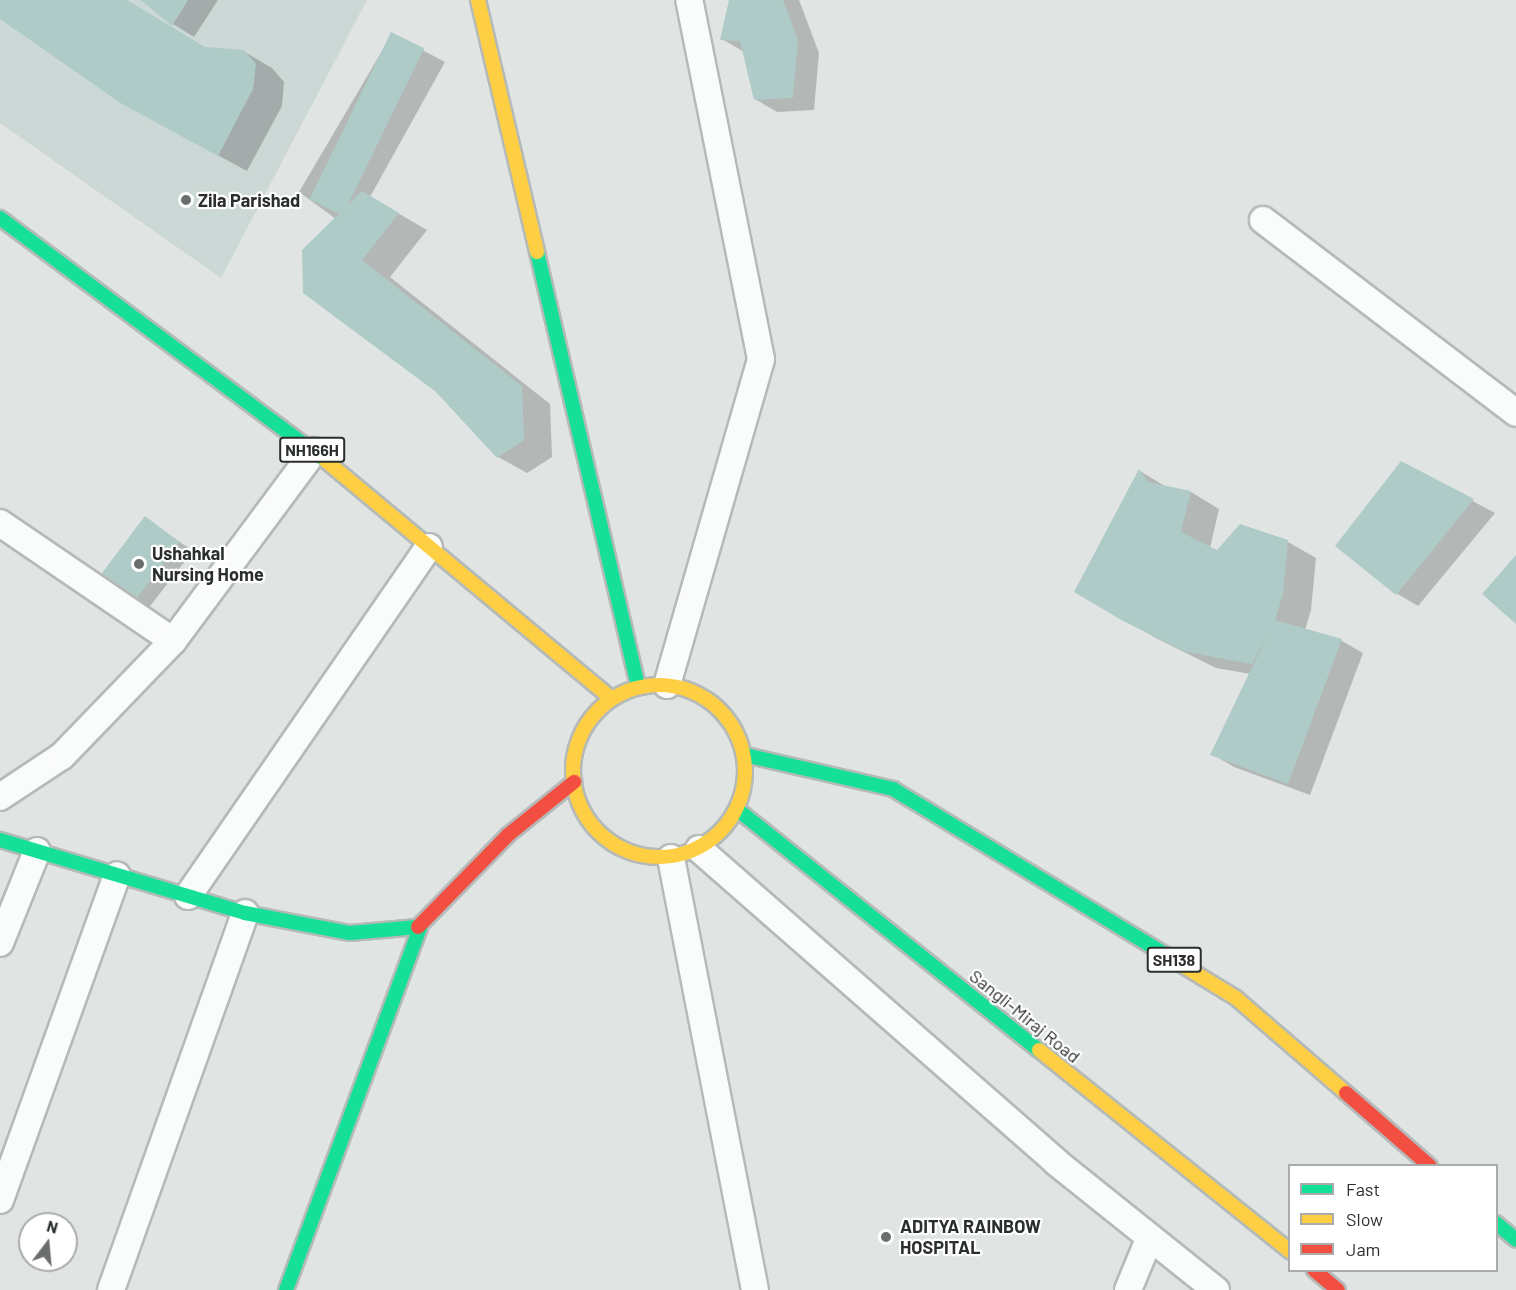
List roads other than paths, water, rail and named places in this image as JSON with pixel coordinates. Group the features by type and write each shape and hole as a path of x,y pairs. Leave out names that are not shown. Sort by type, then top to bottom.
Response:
{"main road":[{"path":"478,0 638,687"},
{"name":"NH166H","path":"0,218 314,451 612,699"},
{"path":"667,685 694,692 718,707 735,729 745,755 746,783 738,810 699,849 671,858 614,846 592,827 577,802 572,773 576,744 590,718 612,699 638,687 667,685"},
{"name":"SH138","path":"745,755 893,789 1236,998 1428,1164"},
{"path":"294,1286 420,927 508,835 574,782"},
{"name":"Sangli-Miraj Road","path":"738,810 1288,1249"},
{"path":"0,840 245,912 350,933 420,927"},
{"path":"1498,1224 1516,1240"},
{"path":"1316,1272 1338,1290"}],"street":[{"path":"667,685 761,358 689,0"},
{"path":"1263,220 1516,413"},
{"path":"0,797 62,756 173,641 314,451"},
{"path":"0,523 173,641"},
{"path":"188,896 429,547"},
{"path":"699,849 1056,1162 1215,1290"},
{"path":"0,942 37,851"},
{"path":"671,858 755,1290"},
{"path":"0,1200 117,875"},
{"path":"111,1290 245,912"},
{"path":"1128,1290 1150,1237"}],"place":[{"name":"Zila Parishad","path":"186,200"},
{"name":"Ushahkal Nursing Home","path":"139,564"},
{"name":"ADITYA RAINBOW HOSPITAL","path":"886,1237"}]}
